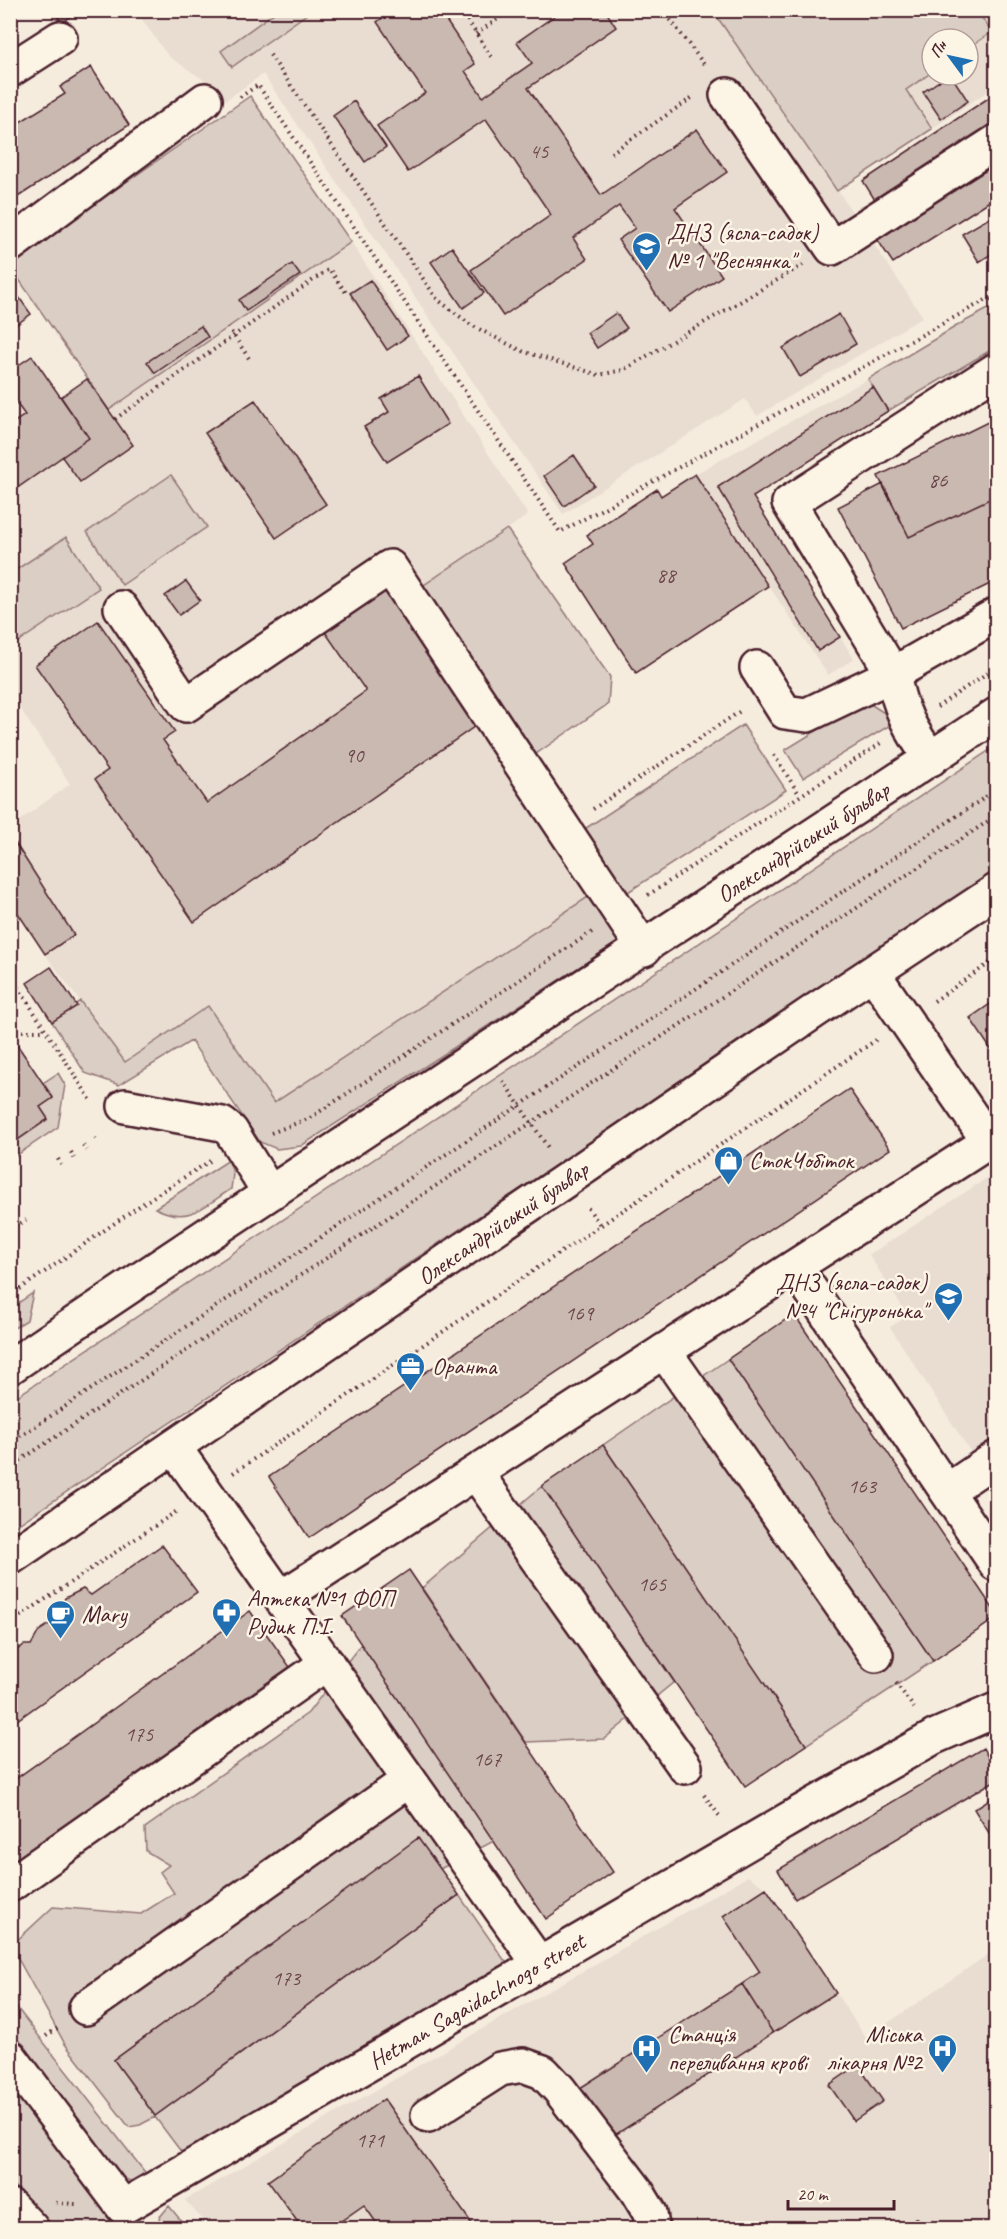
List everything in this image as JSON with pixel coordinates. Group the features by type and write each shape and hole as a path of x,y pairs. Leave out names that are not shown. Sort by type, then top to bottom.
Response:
{"main road":[{"path":"10,70 60,38"},
{"path":"721,88 832,248 996,142"},
{"path":"10,245 205,100"},
{"path":"931,759 908,726 898,701 893,675 789,503 996,370"},
{"path":"121,609 186,705 390,567 644,949"},
{"path":"764,679 785,712 807,715 893,675 996,615"},
{"name":"Олександрійський бульвар","path":"10,1367 269,1192 644,949 996,716"},
{"name":"Олександрійський бульвар","path":"10,1558 996,891"},
{"path":"281,1598 993,1140 873,973"},
{"path":"112,1104 222,1124 239,1144 269,1192"},
{"path":"795,1267 996,1564"},
{"path":"664,1351 876,1655"},
{"path":"174,1447 540,1965"},
{"path":"947,1491 996,1458"},
{"path":"476,1473 685,1767"},
{"path":"10,1885 327,1663"},
{"name":"Hetman Sagaidachnogo street","path":"131,2218 540,1965 934,1737 996,1710"},
{"path":"86,2008 409,1780"},
{"path":"10,2057 131,2218"},
{"path":"428,2115 500,2069 523,2065 543,2072 559,2089 636,2190 650,2213 652,2229"},
{"path":"10,2206 37,2216"}],"path":[{"path":"461,10 492,58"},
{"path":"476,34 511,10"},
{"path":"611,153 721,88 663,10"},
{"path":"270,55 436,299 471,325 522,351 599,375 623,370 832,248"},
{"path":"239,98 258,85 560,532 986,300 996,299"},
{"path":"115,419 329,269 347,294"},
{"path":"228,327 250,360"},
{"path":"593,809 764,679"},
{"path":"774,755 799,794"},
{"path":"10,1443 996,790"},
{"path":"10,1467 996,816"},
{"path":"10,1623 996,959"},
{"path":"10,971 90,1102 112,1104"},
{"path":"10,1031 45,1031"},
{"path":"484,1053 601,1226"},
{"path":"95,1138 98,1143"},
{"path":"10,1296 145,1202 239,1144"},
{"path":"83,1145 87,1150"},
{"path":"71,1152 74,1158"},
{"path":"58,1159 61,1165"},
{"path":"15,1226 26,1220"},
{"path":"876,1655 934,1737"},
{"path":"685,1767 741,1847"},
{"path":"37,2216 131,2218"}],"shaded area":[{"path":"278,10 311,11 232,67 221,51"},
{"name":"ДНЗ (ясла-садок) № 1 \"Веснянка\"","path":"136,11 996,11 996,86 838,191 923,317 757,416 745,399 563,514 263,74 223,102 210,84 168,56"},
{"path":"713,11 977,11 992,32 980,40 980,27 920,27 920,80 906,90 932,129 837,191"},
{"path":"250,96 351,242 109,410 11,268 10,263"},
{"path":"351,242 528,515 421,587 594,893 274,1103 208,1006 125,1062 45,954 74,935 11,835 11,827 70,784 11,695 11,371 32,356 60,397 87,379 109,410"},
{"path":"990,308 996,308 996,347 888,411 868,379"},
{"path":"868,379 888,411 753,498 854,659 828,675 695,474"},
{"path":"171,475 207,527 122,585 87,532"},
{"path":"507,529 610,677 608,704 533,756 421,587"},
{"path":"66,537 99,588 15,644 11,637 11,573"},
{"path":"872,705 886,714 892,724 803,778 785,750 855,707"},
{"path":"743,725 786,790 625,894 583,830"},
{"path":"996,746 996,871 11,1529 10,1401"},
{"path":"594,893 621,938 615,944 301,1146 277,1149 260,1142 191,1041 119,1085 85,1073 52,1022 80,1001 125,1062 208,1006 274,1103"},
{"path":"58,1073 65,1085 58,1127 11,1159 11,1145 48,1119 40,1107 53,1097 43,1083"},
{"path":"229,1160 233,1174 231,1189 212,1202 187,1214 177,1215 155,1208"},
{"name":"ДНЗ (ясла-садок) №4 \"Снігуронька\"","path":"996,1172 996,1476 981,1468 890,1327 908,1316 869,1255"},
{"path":"33,1293 27,1320 11,1330 11,1308"},
{"path":"728,1359 933,1661 806,1745 603,1445"},
{"path":"542,1486 674,1682 604,1739 526,1742 422,1588"},
{"path":"361,1644 494,1841 440,1869 418,1839 114,2060 155,2116 459,1895 512,1971 185,2157 155,2117 140,2125 129,2127 65,2044 11,1946 53,1907 141,1914 174,1893 160,1872 169,1865 146,1851 145,1828 308,1713"},
{"name":"Станція переливання крові","path":"748,1876 766,1888 866,2038 996,1949 996,2228 210,2228 185,2200"},
{"path":"10,1999 151,2180 140,2185 111,2173 11,2037"},
{"path":"10,2079 117,2228 56,2228 11,2183"},
{"path":"169,2206 187,2228 162,2228 159,2218"}],"building":[{"path":"53,10 79,10 62,23"},
{"path":"393,10 439,10 475,64 465,71 483,97 532,63 517,42 563,10 605,10 616,27 528,88 601,195 697,129 727,172 675,208 722,276 668,312 618,240 635,228 619,206 573,238 587,259 503,316 471,270 551,215 486,119 408,172 377,126 425,93 377,22"},
{"path":"91,67 129,125 10,202 10,119 16,116 20,122 65,94 60,87"},
{"path":"930,87 959,87 968,101 941,119 923,92"},
{"path":"996,93 996,131 880,208 863,181"},
{"path":"354,101 386,147 365,162 333,116"},
{"path":"996,164 996,197 893,263 877,239"},
{"path":"996,214 996,251 979,262 962,234"},
{"path":"452,247 484,293 463,308 431,262"},
{"path":"292,264 300,275 246,311 239,300"},
{"path":"370,280 408,336 387,350 350,293"},
{"path":"18,296 31,314 10,329 10,301"},
{"path":"616,313 627,328 597,348 587,333"},
{"path":"839,314 856,344 800,377 783,348"},
{"path":"201,326 208,337 155,373 147,362"},
{"path":"32,356 89,438 10,493 10,425 25,415 10,394 10,371"},
{"path":"418,376 448,424 387,462 364,427 389,412 381,399"},
{"path":"87,379 133,445 80,482 62,457 89,438 61,397"},
{"path":"873,387 888,411 753,497 840,637 818,651 718,487"},
{"path":"255,400 326,504 276,538 205,433"},
{"path":"996,418 996,496 909,537 878,476"},
{"path":"574,455 594,485 564,506 544,476"},
{"path":"695,474 768,586 636,673 565,563 593,544 587,535 657,489 661,496"},
{"path":"883,484 909,537 996,496 996,581 901,628 838,507"},
{"path":"186,581 200,600 179,615 165,596"},
{"path":"386,585 481,722 194,922 95,779 108,770 35,665 98,621 175,732 163,740 207,803 366,691 323,629"},
{"path":"10,835 74,935 45,954 10,901"},
{"path":"51,967 77,1006 52,1022 27,983"},
{"path":"996,1000 996,1057 970,1018"},
{"path":"12,1037 53,1098 40,1107 48,1119 10,1145"},
{"path":"849,1089 890,1149 309,1538 269,1477"},
{"path":"794,1314 996,1613 996,1618 933,1661 728,1359"},
{"path":"603,1445 806,1745 745,1786 542,1486"},
{"path":"162,1545 197,1592 10,1725 10,1655 24,1645 31,1645 39,1631 54,1621 65,1598 83,1589 91,1595"},
{"path":"409,1570 613,1872 546,1919 342,1616"},
{"path":"250,1611 290,1667 10,1868 10,1783"},
{"path":"983,1748 996,1772 996,1780 795,1899 778,1870"},
{"path":"996,1795 996,1844 974,1809"},
{"path":"418,1838 459,1895 155,2116 114,2060"},
{"path":"766,1888 836,1993 773,2033 742,1984 760,1972 723,1916"},
{"path":"742,1984 773,2033 612,2137 580,2088"},
{"path":"858,2065 883,2101 854,2121 829,2085"},
{"path":"384,2099 475,2228 380,2228 364,2205 331,2228 302,2228 268,2181"},
{"path":"915,2218 933,2228 909,2228"}],"place":[{"name":"ДНЗ (ясла-садок) № 1 \"Веснянка\"","path":"646,272"},
{"name":"СтокЧобіток","path":"728,1186"},
{"name":"ДНЗ (ясла-садок) №4 \"Снігуронька\"","path":"948,1322"},
{"name":"Оранта","path":"411,1392"},
{"name":"Аптека №1 ФОП Рудик П.І.","path":"226,1638"},
{"name":"Mary","path":"61,1640"},
{"name":"Станція переливання крові","path":"647,2074"},
{"name":"Міська лікарня №2","path":"943,2074"}]}
